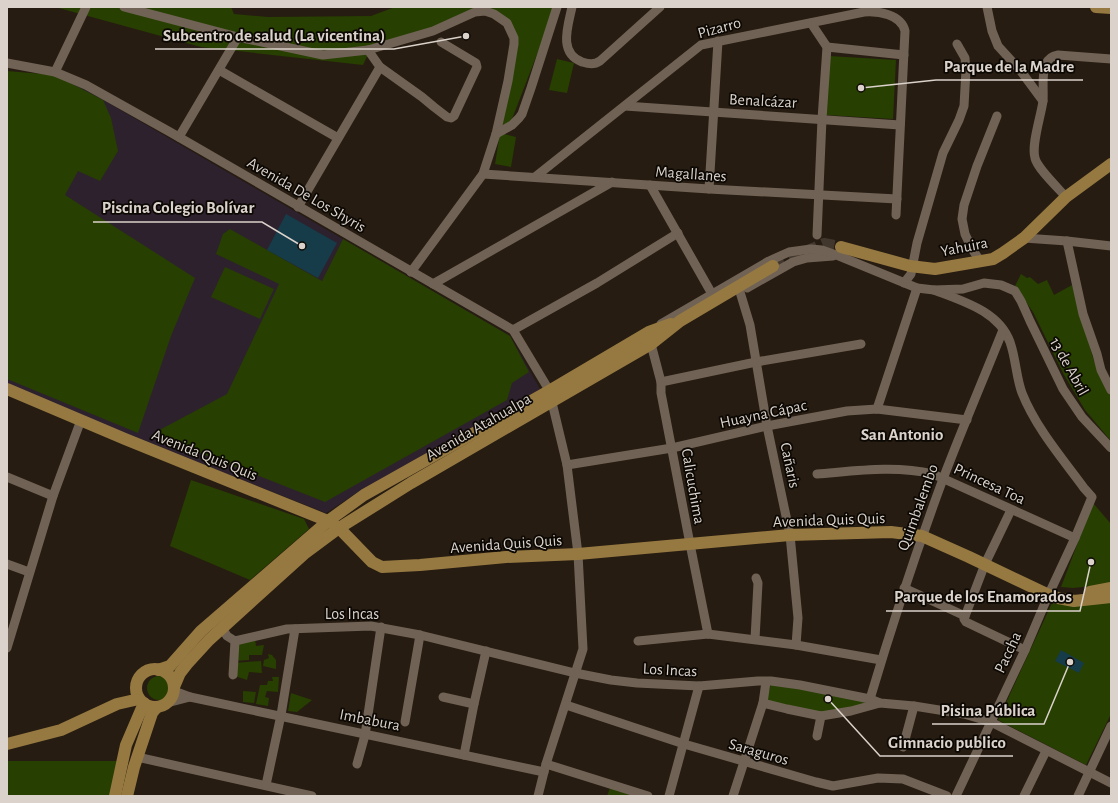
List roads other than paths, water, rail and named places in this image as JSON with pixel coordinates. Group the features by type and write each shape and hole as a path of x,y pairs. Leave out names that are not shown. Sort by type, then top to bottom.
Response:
{"main road":[{"path":"1096,7 1111,8"},
{"name":"Yahuira","path":"840,252 910,266 935,269 993,259 1024,238 1066,197 1111,164"},
{"path":"652,338 772,266"},
{"name":"Avenida Atahualpa","path":"158,670 170,666 202,631 328,521 364,495 551,396 652,338"},
{"name":"Avenida Quis Quis","path":"7,389 181,462 328,521 339,528 372,562 382,567 506,557 578,554 790,535 891,532 922,536 1045,592 1074,601 1111,597"},
{"name":"Avenida Atahualpa","path":"174,689 180,674 187,664 209,640 304,554 339,528 551,396"},
{"name":"Avenida Quis Quis","path":"1045,592 1079,593 1111,588"},
{"path":"117,704 136,686 141,675 152,670 164,672 172,681 174,689 171,699 152,713 137,757 127,796"},
{"path":"136,686 142,701 152,707 162,705"},
{"path":"8,744 61,730 117,704 142,701"},
{"path":"115,796 126,745 142,701"}],"street":[{"path":"55,72 86,7"},
{"path":"124,7 238,37 323,55 368,50 433,32 475,12 485,11 503,19 510,29 514,44 508,81 496,134 483,174 411,272"},
{"path":"496,134 512,125 522,114 532,88 556,7"},
{"path":"572,7 566,46 574,57 580,61 594,64 600,61 660,7"},
{"path":"987,7 993,36 998,46 1020,70 1043,101"},
{"name":"Pizarro","path":"535,177 696,48 718,41 869,12 878,12 894,17 899,20 904,27 896,215"},
{"path":"810,23 827,47 822,119 818,235"},
{"path":"179,137 238,37"},
{"path":"709,189 718,41"},
{"path":"368,50 380,67 422,96 447,117 451,118 454,116 477,67 476,63 441,42"},
{"path":"904,284 911,274 917,243 944,153 964,106 966,70 965,58 958,44"},
{"path":"827,47 904,55"},
{"path":"1066,197 1035,160 1035,147 1043,101 1045,68 1047,61 1052,57 1062,55 1111,59"},
{"name":"Avenida De Los Shyris","path":"7,63 55,72 86,85 513,330 551,396 567,465 578,554 583,650 545,768 538,796"},
{"path":"298,206 380,67"},
{"path":"218,70 338,138"},
{"name":"Benalcázar","path":"625,106 900,125"},
{"path":"981,262 972,249 965,234 962,219 964,205 977,166 997,116"},
{"name":"Magallanes","path":"483,174 709,189 897,199"},
{"path":"433,284 612,182"},
{"path":"650,185 712,294"},
{"path":"513,330 597,283 678,233"},
{"path":"1024,238 1111,246"},
{"path":"1067,241 1083,314 1101,370 1111,390"},
{"name":"Avenida Atahualpa","path":"652,338 712,294 769,261 789,252 816,249 840,252 904,284 917,288 934,290 963,289 984,283 1001,285 1015,291"},
{"name":"Avenida Atahualpa","path":"652,338 740,292 793,262 840,252"},
{"path":"877,409 917,288"},
{"path":"934,290 975,306 993,319 1003,330"},
{"name":"13 de Abril","path":"1015,291 1025,308 1063,388 1082,417 1111,448"},
{"name":"Cañaris","path":"740,292 749,319 767,426 790,535 798,618 796,646"},
{"name":"Quimbalembo","path":"870,699 904,588 922,536 943,478 1003,330"},
{"name":"Paccha","path":"956,796 1025,650 1045,592 1075,538 1092,497 1038,425 1022,393 1010,342 1003,330"},
{"name":"Calicuchima","path":"652,338 661,382 661,393 708,634"},
{"path":"661,382 756,362 861,344"},
{"name":"Huayna Cápac","path":"567,465 672,448 767,426 847,411 877,409 967,420"},
{"path":"7,648 53,496 81,420"},
{"name":"Princesa Toa","path":"816,474 899,469 922,471 943,478 1075,538"},
{"path":"7,477 53,496"},
{"path":"964,618 985,564 1011,510"},
{"path":"7,564 29,572"},
{"path":"755,640 758,583 756,578"},
{"path":"904,588 964,618 966,622 1025,650"},
{"name":"Los Incas","path":"235,641 287,629 371,626 420,635 575,673 621,681 699,686 758,681 800,685 870,699 880,703 914,706 964,714 991,722 1088,772 1110,781"},
{"path":"357,764 365,735 381,627"},
{"path":"222,628 227,636 235,641 233,675"},
{"path":"266,785 281,715 295,629"},
{"path":"638,641 708,634 882,660"},
{"path":"405,722 420,635"},
{"path":"464,755 486,651"},
{"path":"733,796 763,703 766,682"},
{"path":"669,796 699,686"},
{"name":"Imbabura","path":"174,689 190,697 281,715 365,735 418,744 464,755 545,768 648,796"},
{"name":"Imbabura","path":"162,705 190,697"},
{"path":"443,697 474,704"},
{"path":"763,703 821,716 851,711 880,703"},
{"name":"Saraguros","path":"566,705 684,744 816,782 833,786 878,778 904,779 947,796"},
{"path":"903,747 914,706"},
{"path":"817,736 821,716"},
{"path":"1078,796 1111,726"},
{"path":"1024,796 1046,751"},
{"path":"137,757 312,796"}],"water":[{"path":"286,214 337,243 318,278 267,250"},
{"path":"1061,650 1084,663 1079,673 1055,661"}],"tunnel":[{"path":"773,266 824,244 841,247"}],"place":[{"name":"Subcentro de salud (La vicentina)","path":"466,36"},
{"name":"Parque de la Madre","path":"861,88"},
{"name":"Piscina Colegio Bolívar","path":"302,246"},
{"name":"Parque de los Enamorados","path":"1091,562"},
{"name":"Pisina Pública","path":"1070,662"},
{"name":"Gimnacio publico","path":"828,699"}],"district":[{"name":"San Antonio","path":"902,434"}]}
